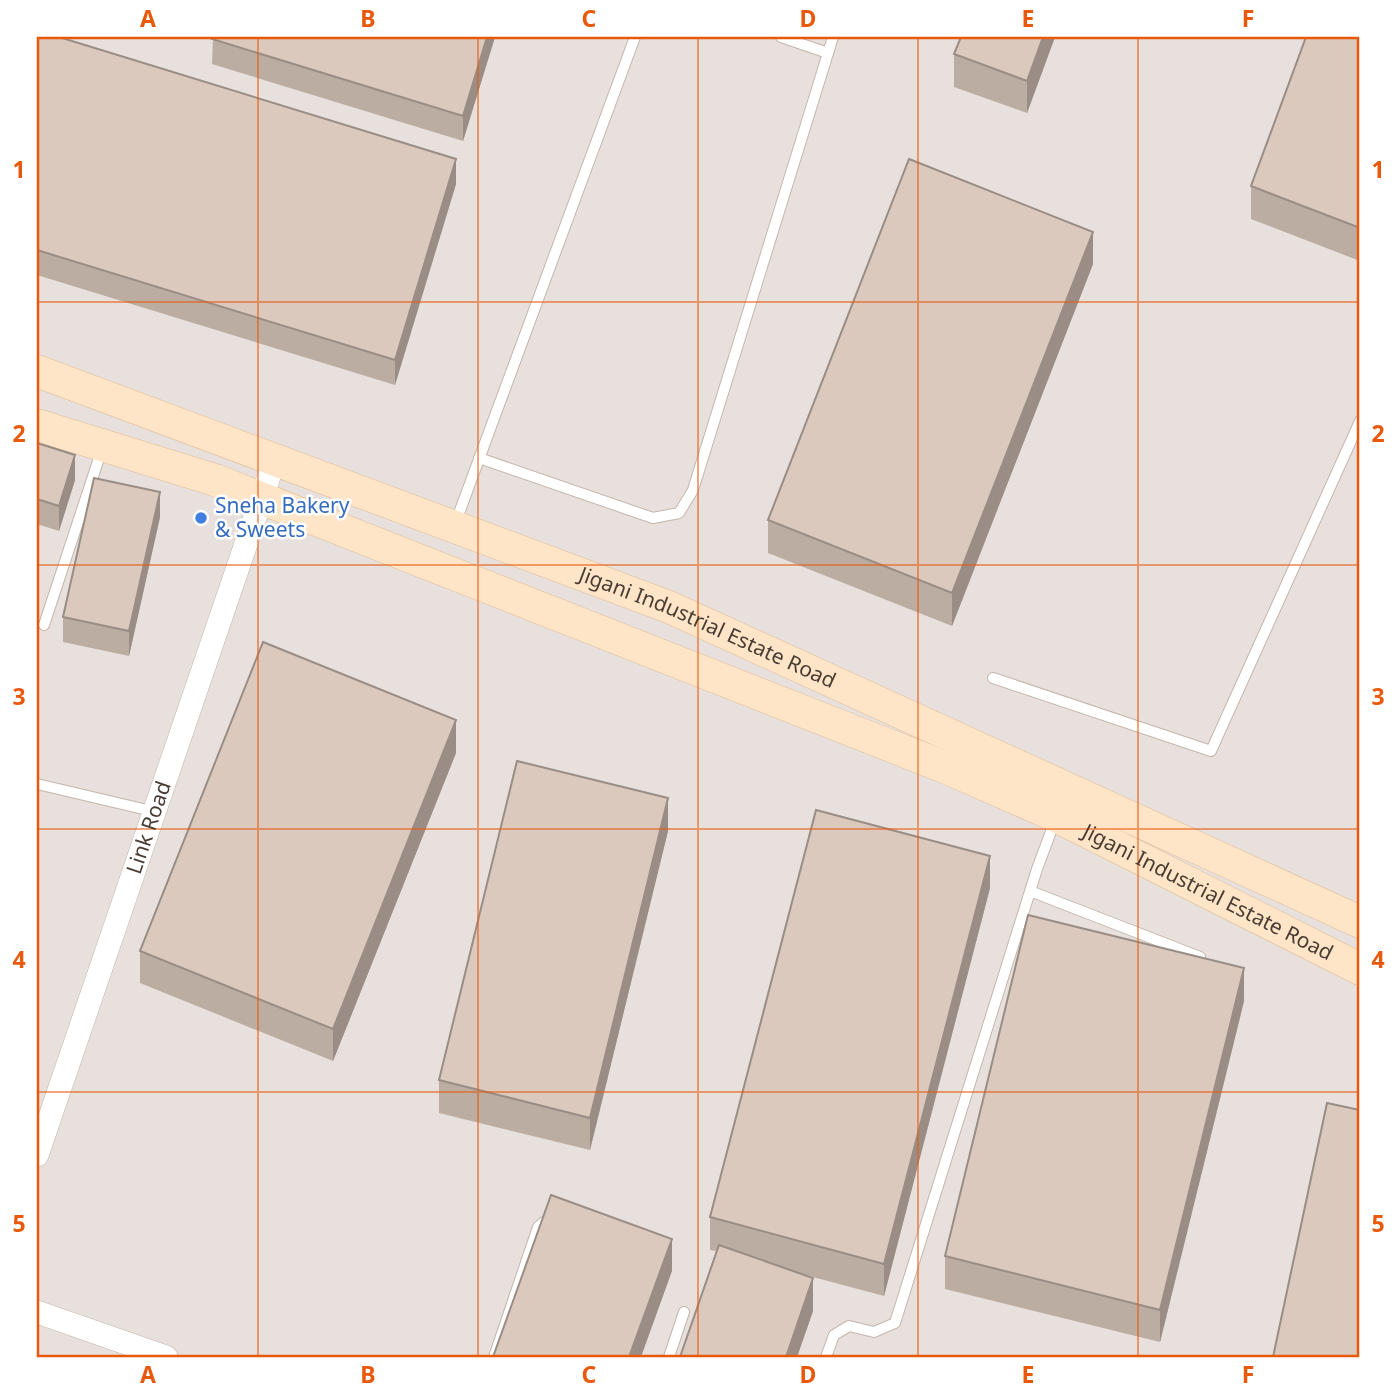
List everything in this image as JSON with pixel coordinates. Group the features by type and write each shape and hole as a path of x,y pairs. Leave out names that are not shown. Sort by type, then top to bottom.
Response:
{"main road":[{"name":"Jigani Industrial Estate Road","path":"37,371 669,607 1360,922"},
{"name":"Jigani Industrial Estate Road","path":"37,425 215,480 947,768 1056,816 1360,969"}],"street":[{"name":"Link Road","path":"37,1155 275,459"},
{"path":"37,1312 166,1357"}],"lane":[{"path":"454,527 635,37"},
{"path":"781,37 828,53"},
{"path":"479,458 653,518 679,513 693,490 833,37"},
{"path":"993,678 1211,751 1360,421"},
{"path":"44,625 103,446"},
{"path":"37,784 156,812"},
{"path":"826,1357 834,1335 849,1326 874,1332 895,1323 1056,816"},
{"path":"1030,891 1200,957"},
{"path":"494,1357 538,1227 554,1214 566,1219"},
{"path":"669,1357 684,1312"}],"shaded area":[{"path":"37,37 1360,37 1360,1357 37,1357"}],"building":[{"path":"37,37 59,37 456,159 395,360 37,250"},
{"path":"487,37 463,116 212,39"},
{"path":"961,37 1043,37 1027,81 954,54"},
{"path":"1306,37 1360,37 1360,228 1251,186"},
{"path":"909,159 1093,232 952,593 768,520"},
{"path":"37,443 75,455 59,506 37,499"},
{"path":"94,478 160,492 129,631 63,617"},
{"path":"263,642 456,720 333,1029 140,951"},
{"path":"517,761 668,798 590,1118 439,1080"},
{"path":"816,810 990,856 884,1264 710,1217"},
{"path":"1028,915 1244,968 1160,1310 945,1256"},
{"path":"1327,1103 1360,1110 1360,1357 1273,1357"},
{"path":"551,1195 672,1239 629,1357 493,1357"},
{"path":"719,1245 813,1278 786,1357 680,1357"}],"place":[{"name":"Sneha Bakery & Sweets","path":"201,518"}]}
